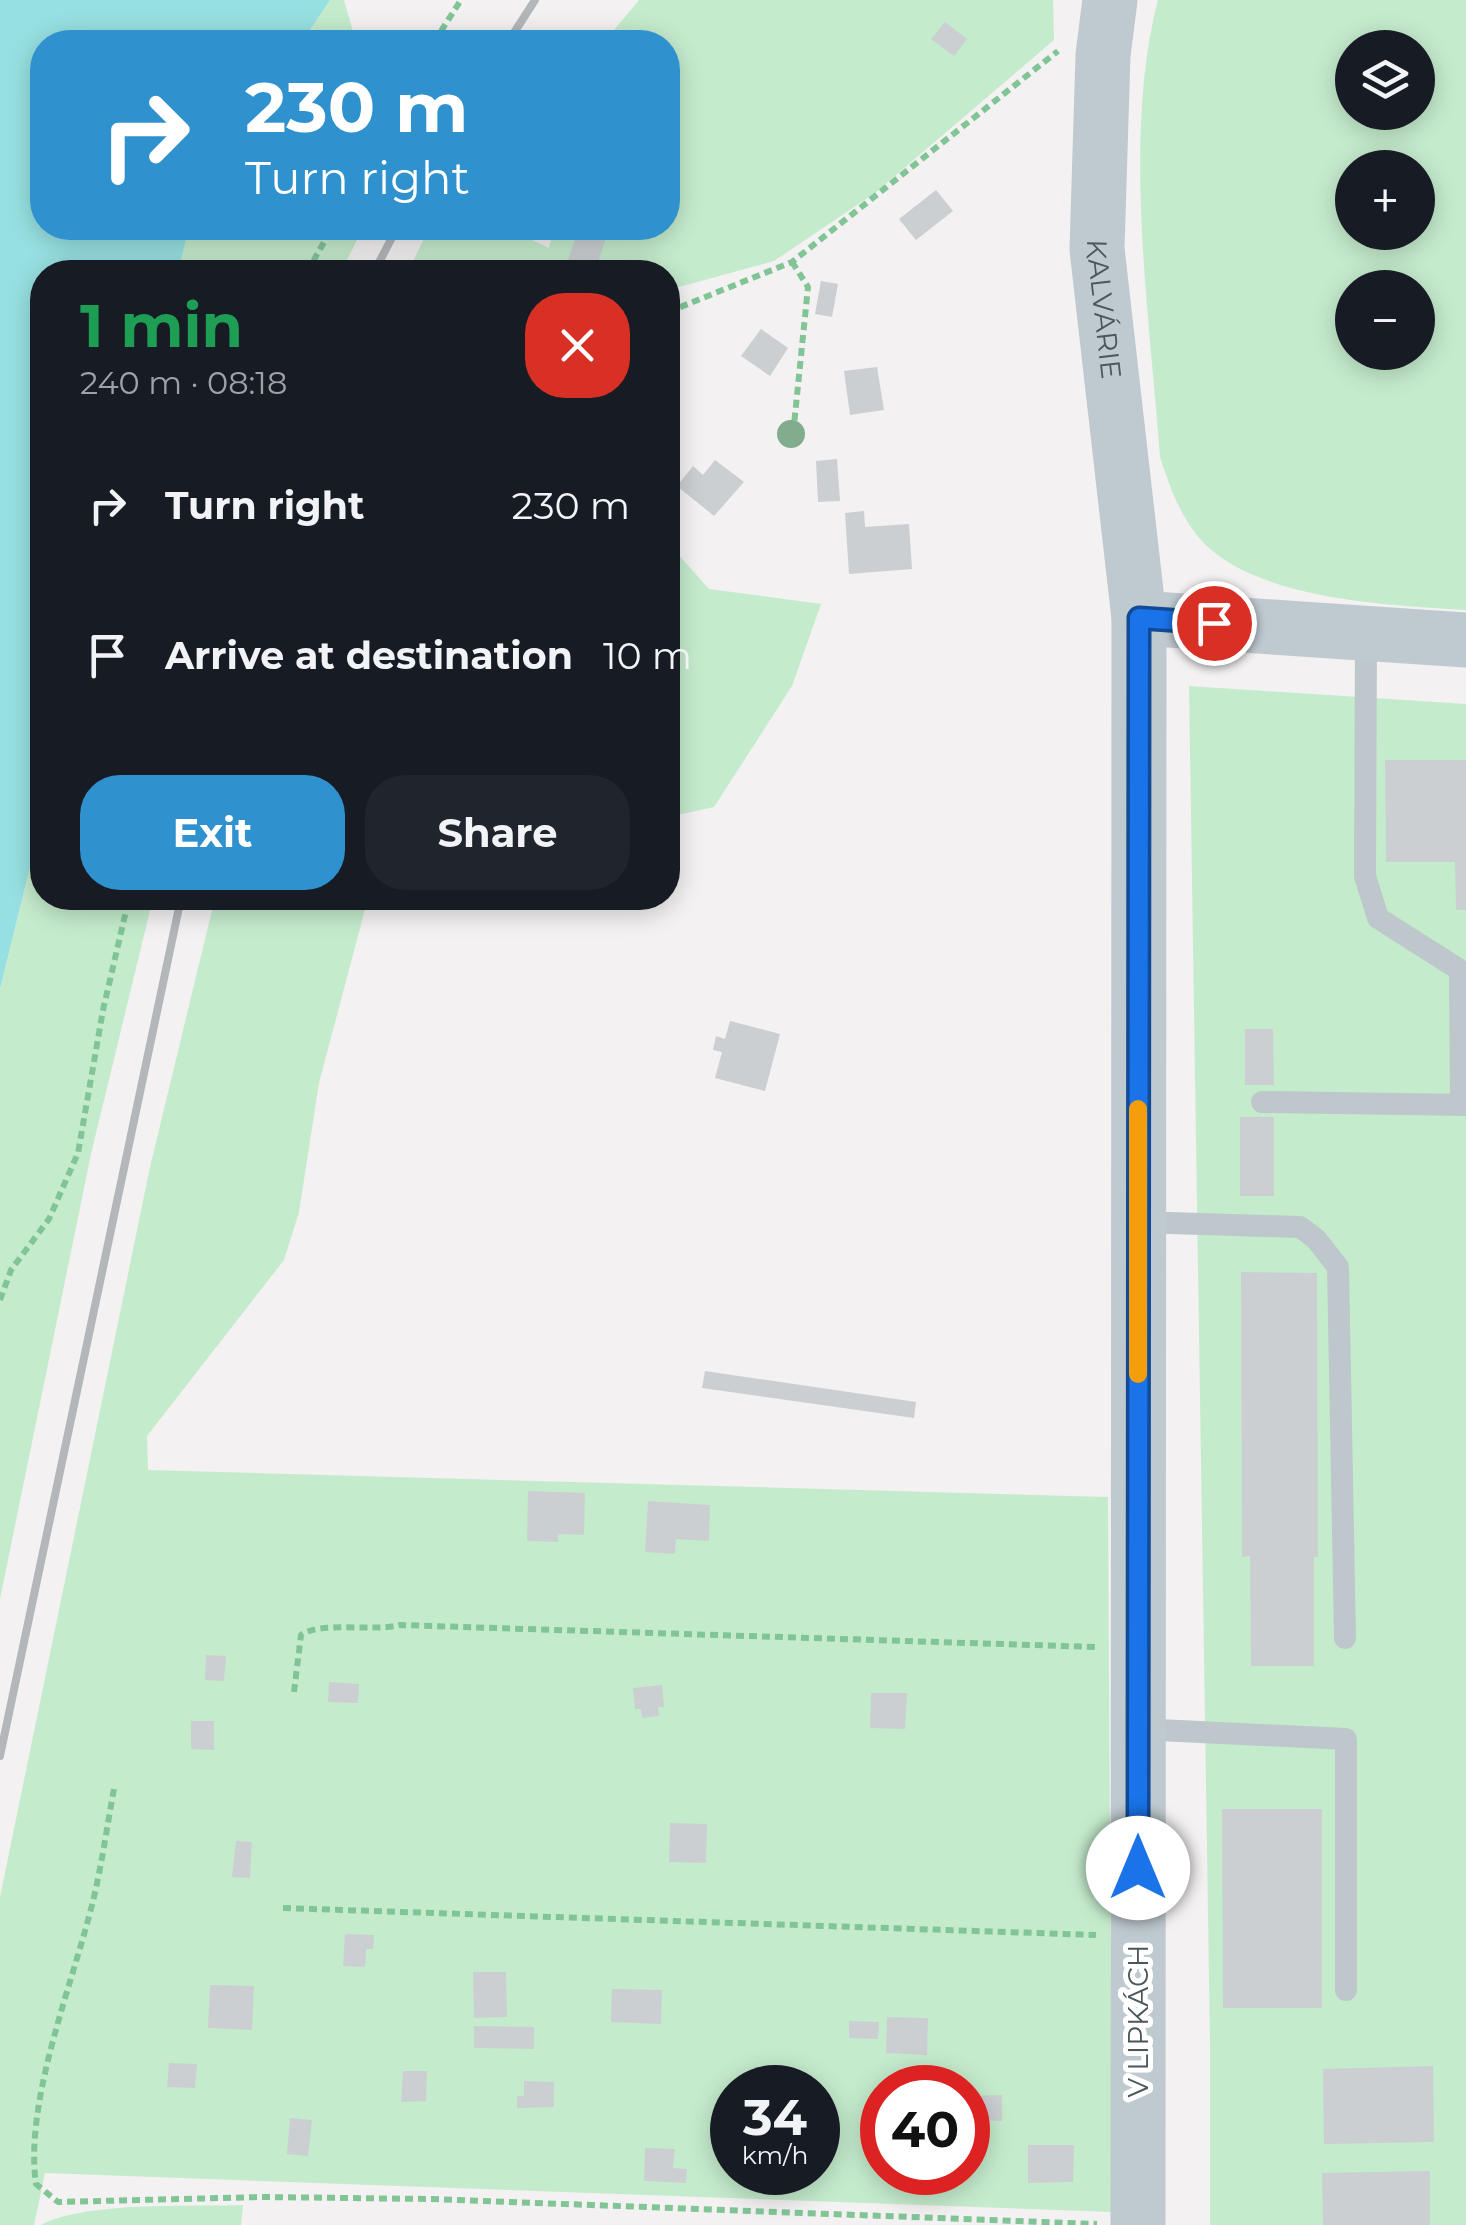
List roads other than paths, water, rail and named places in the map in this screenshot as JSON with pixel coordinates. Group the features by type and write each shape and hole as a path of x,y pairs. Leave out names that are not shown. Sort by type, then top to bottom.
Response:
{"street":[{"name":"KALVÁRIE","path":"1109,6 1103,54 1098,248 1139,618"},
{"path":"1139,618 1466,640"},
{"name":"V LIPKÁCH","path":"1138,2225 1139,618"}],"lane":[{"path":"1262,1102 1464,1105 1460,970 1378,918 1365,876 1366,633"},
{"path":"1138,1222 1300,1227 1316,1239 1338,1267 1345,1638"},
{"path":"1138,1729 1346,1739 1346,1990"}],"water":[{"path":"0,0 330,0 310,30 30,30 30,240 186,240 181,260 30,260 30,867 0,989"}],"railway":[{"path":"516,30 535,0"},
{"path":"380,260 391,240"},
{"path":"0,1756 178,910"}]}
